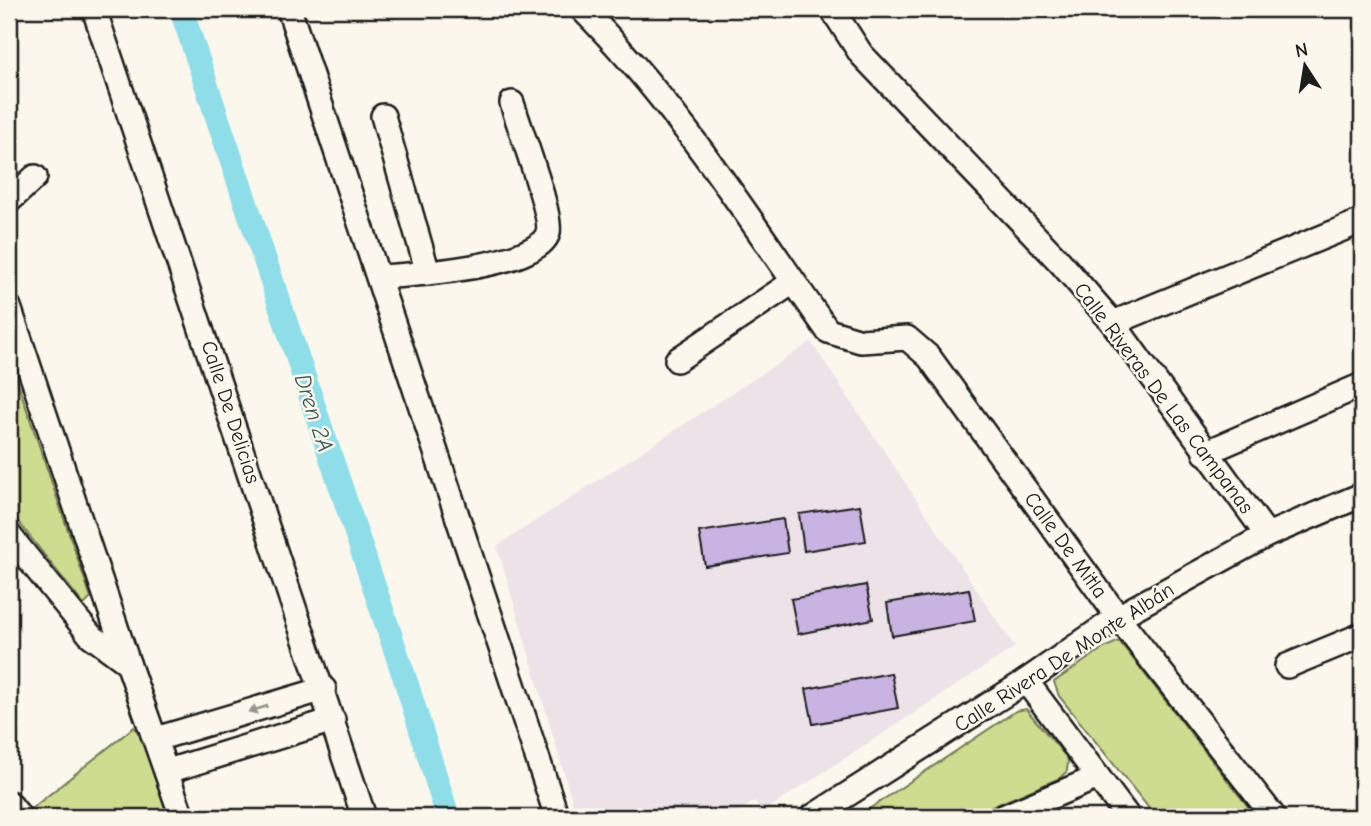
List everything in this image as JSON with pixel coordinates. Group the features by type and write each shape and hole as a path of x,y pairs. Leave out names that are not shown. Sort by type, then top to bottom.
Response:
{"street":[{"name":"Calle De Delicias","path":"94,9 324,689 364,817"},
{"path":"289,9 557,817"},
{"path":"582,9 606,33 695,145 793,282 677,360"},
{"name":"Calle Riveras De Las Campanas","path":"831,9 861,54 1060,262 1113,323 1267,535"},
{"path":"379,278 428,273 507,259 531,251 547,235 546,214 512,103"},
{"path":"383,116 428,273"},
{"path":"9,201 35,177"},
{"path":"1113,323 1362,221"},
{"name":"Calle De Mitla","path":"793,282 828,331 860,341 906,338 929,357 1118,617 1274,817"},
{"path":"9,307 182,817"},
{"path":"1205,453 1362,385"},
{"name":"Calle Rivera De Monte Albán","path":"812,817 1026,681 1118,617 1267,535 1362,495"},
{"path":"9,535 90,635 128,663"},
{"path":"1287,666 1359,642"},
{"path":"1026,681 1128,817"},
{"path":"156,739 324,689"},
{"path":"167,771 333,720"},
{"path":"1003,817 1098,777"},
{"path":"9,803 20,817"}],"shaded area":[{"path":"811,342 1015,647 761,813 755,801 730,817 577,817 497,546"}],"green space":[{"path":"9,357 91,598 84,605 9,510"},
{"path":"1119,641 1256,817 1156,817 1059,696 1054,682 1102,649"},
{"path":"1026,709 1068,759 1067,771 1060,778 968,817 857,817 1016,711"},
{"path":"134,727 147,745 171,817 36,817 30,810"}],"building":[{"path":"860,505 866,541 804,551 799,514"},
{"path":"783,519 788,553 705,566 699,532"},
{"path":"866,585 873,619 798,634 791,599"},
{"path":"969,589 975,621 892,636 887,603"},
{"path":"891,673 898,708 813,724 806,689"}],"waterway":[{"name":"Dren 2A","path":"181,9 407,685 448,817"}]}
